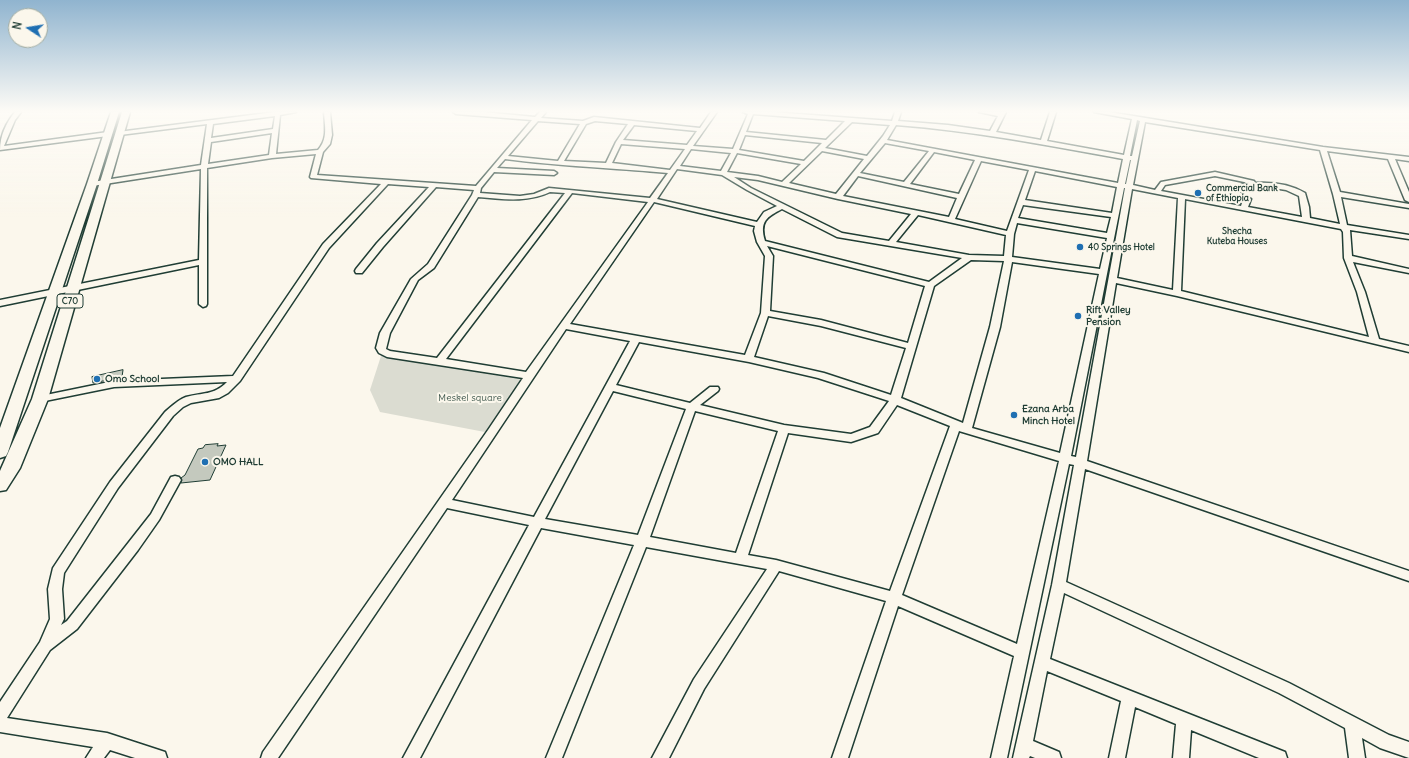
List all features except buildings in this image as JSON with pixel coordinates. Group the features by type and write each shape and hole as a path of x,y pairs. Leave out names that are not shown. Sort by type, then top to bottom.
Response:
{"highway":[{"name":"C70","path":"0,452 92,184 108,147"},
{"name":"C70","path":"0,485 11,468 40,399 106,182 112,147"}],"street":[{"path":"203,304 204,166 207,147"},
{"path":"272,156 273,147"},
{"path":"324,147 320,152 313,177 387,181 477,191 520,198 536,196 551,181 570,147"},
{"path":"512,147 477,191 431,266 415,279 385,333 381,348 387,354 529,376"},
{"path":"608,165 616,147"},
{"path":"682,147 735,152 806,163"},
{"path":"723,173 737,147"},
{"path":"838,197 878,147"},
{"path":"919,147 1344,227 1409,237"},
{"path":"1075,147 1130,157"},
{"path":"1053,758 1022,751 1059,585 1114,280 1131,147"},
{"path":"1130,157 1133,147"},
{"path":"1313,147 1409,160"},
{"path":"269,758 492,433 529,376 689,148"},
{"path":"784,184 821,149 868,158"},
{"path":"1323,149 1337,194 1344,227 1347,232 1348,258 1361,292 1375,340"},
{"path":"905,185 933,150"},
{"path":"92,184 272,156 320,152"},
{"path":"503,157 545,162 723,173 758,178 1010,234"},
{"path":"1391,157 1409,200"},
{"path":"950,220 979,159"},
{"path":"545,162 551,181"},
{"path":"840,758 894,598 961,427 995,327 1008,259 1010,234 1033,169"},
{"path":"493,170 551,181 570,191 652,200 760,225"},
{"path":"723,173 749,189 835,233 969,257 1008,259 1104,272"},
{"path":"856,174 962,197"},
{"path":"1158,192 1163,183 1212,174 1296,191 1302,195 1306,220"},
{"path":"1289,180 1289,189"},
{"path":"0,715 45,646 56,619 55,589 58,572 114,485 169,414 179,405 188,400 215,396 224,391 236,379 288,300 326,246 387,181"},
{"path":"1244,208 1247,199 1235,193 1236,188 1256,183"},
{"path":"359,272 380,244 434,186"},
{"path":"999,758 1021,652 1065,458 1111,236 1126,186"},
{"path":"440,361 570,191"},
{"path":"1337,194 1409,206"},
{"path":"1177,293 1182,197"},
{"path":"1021,202 1116,216"},
{"path":"750,359 766,313 769,256 761,242 758,231 767,214 782,206"},
{"path":"891,244 916,213"},
{"path":"1014,220 1111,236"},
{"path":"761,242 930,285"},
{"path":"610,387 784,428 851,438 874,430 895,400 910,346 930,285 969,257"},
{"path":"1348,258 1409,271"},
{"path":"0,303 203,262"},
{"path":"1114,280 1177,293 1321,329 1375,340 1409,349"},
{"path":"766,313 821,323 910,346"},
{"path":"564,326 750,359 820,375 895,400 961,427 1081,463 1409,576"},
{"path":"411,758 536,522 636,338"},
{"path":"40,399 114,384 236,379"},
{"path":"554,758 588,678 642,541 692,406 714,389"},
{"path":"740,559 784,428"},
{"path":"45,646 72,625 134,546 154,517 175,480"},
{"path":"444,503 536,522 776,565 894,598 1021,652"},
{"path":"660,758 699,684 776,565"},
{"path":"1059,585 1284,688 1386,742 1409,750"},
{"path":"1042,662 1278,758"},
{"path":"1117,758 1129,697"},
{"path":"1181,758 1184,719"},
{"path":"0,724 107,741 159,758"},
{"path":"1352,724 1358,758"},
{"path":"94,758 107,741"}],"green space":[{"name":"Meskel square","path":"400,354 529,377 490,433 380,412 370,390 381,356"}],"place":[{"name":"Commercial Bank of Ethiopia","path":"1198,193"},
{"name":"40 Springs Hotel","path":"1080,247"},
{"name":"Rift Valley Pension","path":"1078,316"},
{"name":"Omo School","path":"97,379"},
{"name":"Ezana Arba Minch Hotel","path":"1014,415"},
{"name":"OMO HALL","path":"205,462"}],"district":[{"name":"Shecha Kuteba Houses","path":"1237,236"}]}
